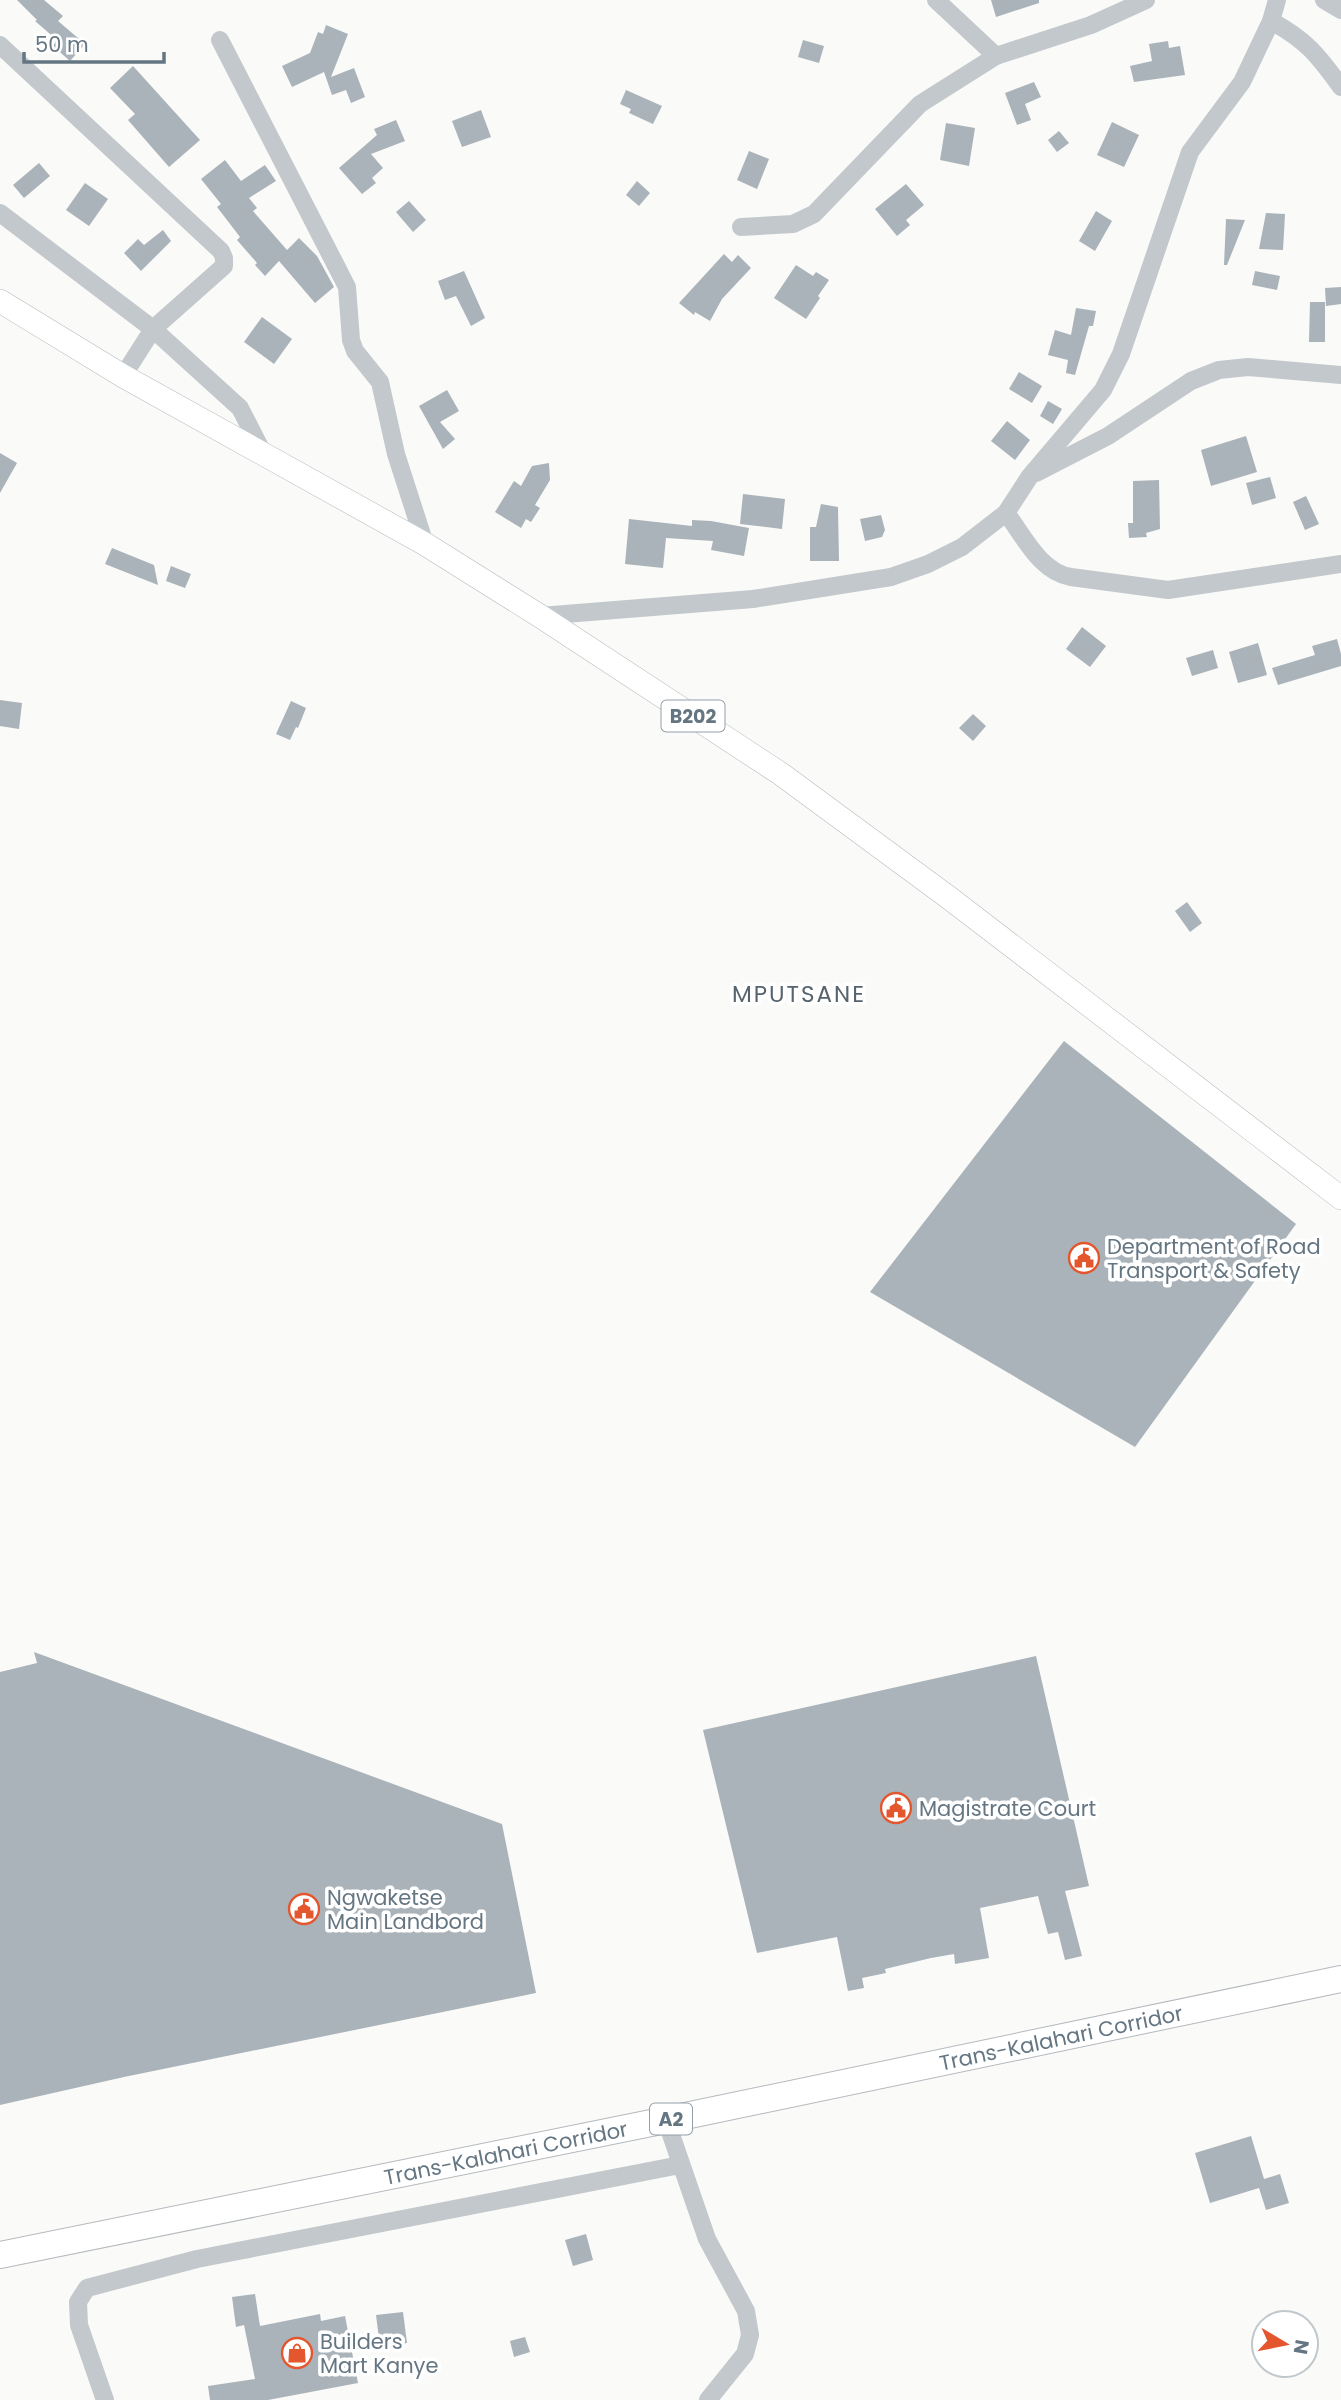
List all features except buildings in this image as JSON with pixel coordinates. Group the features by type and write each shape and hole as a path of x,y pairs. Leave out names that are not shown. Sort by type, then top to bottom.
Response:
{"highway":[{"name":"Trans-Kalahari Corridor","path":"0,2255 1341,1979"}],"main road":[{"name":"B202","path":"0,301 123,376 425,544 792,782 948,897 1341,1198"}],"street":[{"path":"936,0 996,56"},
{"path":"741,227 793,224 814,214 920,104 996,56 1091,25 1146,0"},
{"path":"540,617 753,598 891,577 928,564 962,547 1006,513 1030,476 1103,390 1121,354 1190,152 1242,82 1271,21 1277,0"},
{"path":"1324,0 1341,10"},
{"path":"1271,21 1295,34 1308,45 1341,87"},
{"path":"220,40 347,287 351,340 355,351 380,382 396,454 425,544"},
{"path":"0,45 220,251 225,266 153,328 123,376"},
{"path":"0,213 153,328 240,408 262,453"},
{"path":"1030,476 1108,436 1191,381 1219,370 1248,368 1341,375"},
{"path":"1006,513 1046,567 1058,575 1071,577 1168,590 1341,564"},
{"path":"666,2120 706,2239 746,2311 750,2334 745,2354 708,2400"},
{"path":"105,2400 79,2325 78,2302 87,2288 197,2259 680,2165"}],"place":[{"name":"Department of Road Transport & Safety","path":"1084,1258"},
{"name":"Magistrate Court","path":"896,1808"},
{"name":"Ngwaketse Main Landbord","path":"304,1909"},
{"name":"Builders Mart Kanye","path":"297,2353"}],"district":[{"name":"MPUTSANE","path":"799,994"}]}
